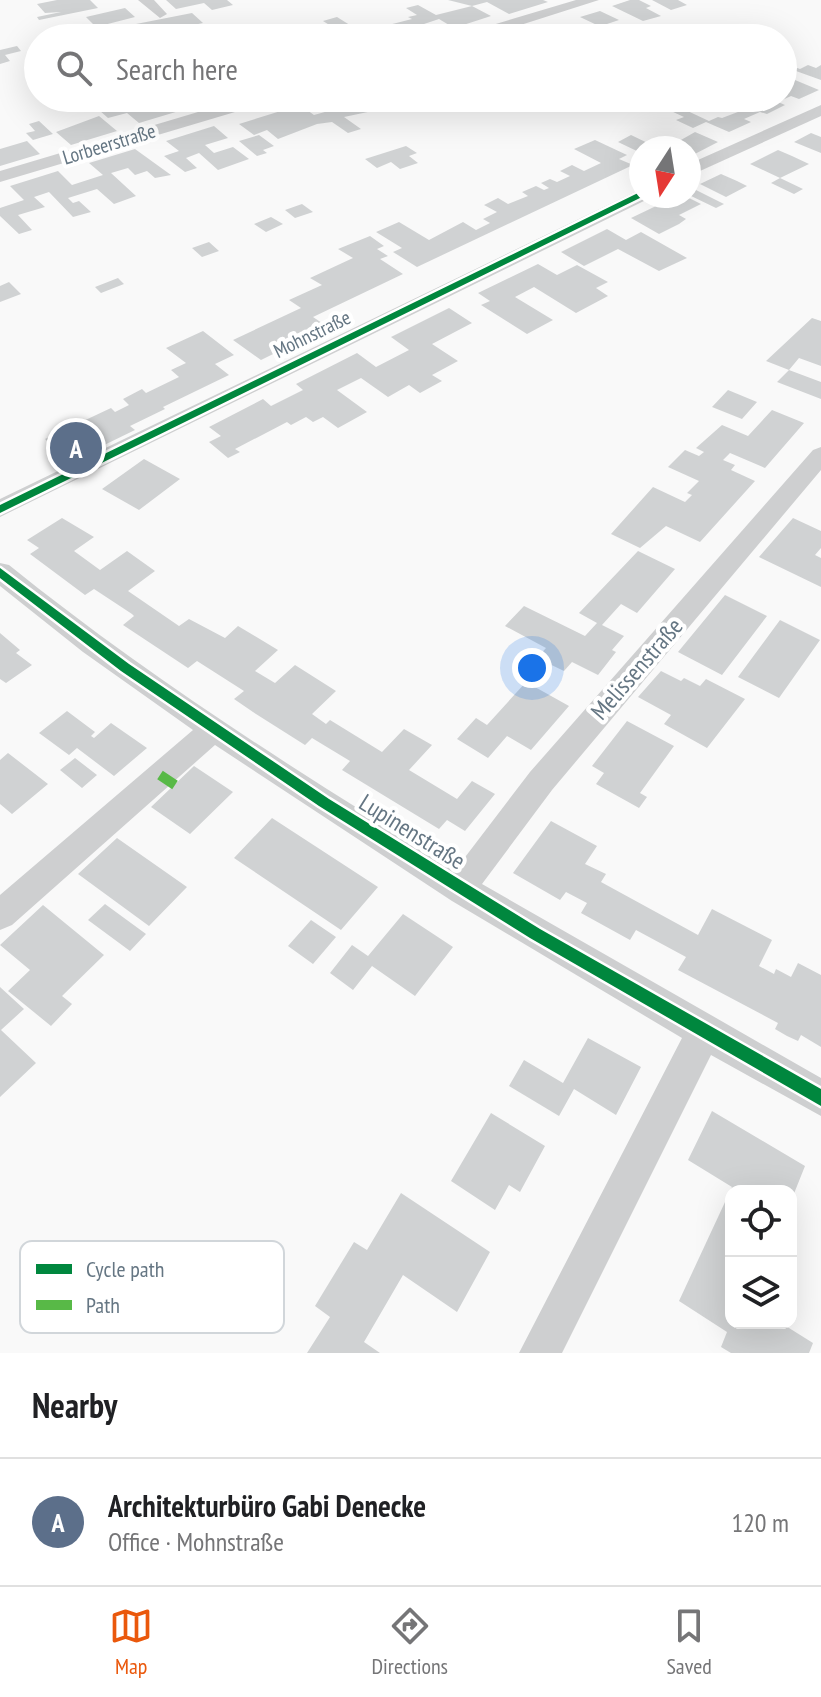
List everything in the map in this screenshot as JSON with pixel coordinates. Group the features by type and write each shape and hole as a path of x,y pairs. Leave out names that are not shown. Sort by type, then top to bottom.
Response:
{"street":[{"path":"145,0 160,14"},
{"path":"511,24 592,0"},
{"name":"Lorbeerstraße","path":"0,177 216,112"},
{"path":"701,166 820,112"},
{"name":"Mohnstraße","path":"0,509 629,201"},
{"name":"Melissenstraße","path":"460,888 541,781 821,455"},
{"name":"Lupinenstraße","path":"0,572 103,652 342,815 460,888 821,1098"},
{"path":"0,915 213,729"},
{"path":"540,1353 704,1032"}],"building":[{"path":"57,0 90,0 98,8 39,20 37,17 61,12 45,13 37,4"},
{"path":"166,0 227,0 233,5 212,10 204,3 176,9"},
{"path":"448,0 548,2 509,14 487,2 472,6"},
{"path":"639,0 651,6 646,8 661,16 643,21 612,6"},
{"path":"652,0 678,0 687,5 671,10"},
{"path":"418,5 436,15 472,6 491,16 466,24 447,24 439,19 424,24 392,24 417,15 406,8"},
{"path":"125,8 135,17 108,24 93,24 86,17"},
{"path":"600,11 619,20 595,24 580,17"},
{"path":"192,13 203,23 198,24 136,24"},
{"path":"337,17 348,24 328,24 323,21"},
{"path":"17,46 21,51 5,55 10,61 0,64 0,50"},
{"path":"821,65 821,80 797,71 797,68"},
{"path":"797,81 819,90 799,99"},
{"path":"101,112 176,112 139,123 127,113 108,118"},
{"path":"278,112 310,112 314,115 368,112 344,117 361,129 348,133 332,122 317,124 278,139 267,130 254,135 239,124"},
{"path":"673,112 690,112 709,121 738,112 760,112 744,119 751,122 729,132 706,122 693,128 676,120 684,117"},
{"path":"99,116 117,131 71,145 56,132"},
{"path":"39,121 53,134 33,140 26,133 35,131 29,124"},
{"path":"214,126 228,138 205,145 214,153 233,147 249,159 218,170 199,153 186,158 197,168 185,172 164,156 179,151 166,141"},
{"path":"695,132 718,142 701,151 701,136 688,136"},
{"path":"811,133 821,137 821,153 794,142"},
{"path":"259,135 274,146 263,150 267,153 257,156 239,141"},
{"path":"629,136 629,147 618,142"},
{"path":"595,140 627,155 619,159 629,163 629,167 417,267 393,252 402,248 376,232 399,222 429,240 463,222 476,230 490,223 483,219 497,212 484,205 498,198 508,204 528,196 522,192 536,186 544,190 549,188 541,183 550,179 557,182 570,176 560,171 572,165 584,171 601,163 574,149"},
{"path":"27,141 40,154 0,166 0,149"},
{"path":"406,146 417,153 409,156 418,163 400,169 391,162 377,168 365,159"},
{"path":"135,149 171,175 155,178 147,171 135,175 128,168 111,173 136,196 114,204 97,189 68,198 73,203 79,201 91,212 73,217 49,192 34,197 45,207 18,215 32,230 19,234 0,216 0,208 24,200 10,186 58,171 72,185 103,175 89,163"},
{"path":"778,150 809,164 780,178 750,164"},
{"path":"721,174 747,186 726,197 701,184"},
{"path":"780,178 803,189 794,194 771,183"},
{"path":"701,192 724,204 716,208 701,201"},
{"path":"302,204 313,212 295,218 285,210"},
{"path":"652,208 693,208 679,215 686,219 659,234 631,218"},
{"path":"271,217 283,224 266,232 254,224"},
{"path":"607,229 626,240 641,232 687,258 659,271 618,249 584,266 561,252"},
{"path":"370,236 384,246 377,249 388,256 380,259 403,274 313,317 328,327 261,360 233,340 301,308 289,300 322,285 310,278 353,258 338,249"},
{"path":"209,242 219,251 202,257 192,248"},
{"path":"538,264 557,275 577,265 608,282 596,288 608,296 576,313 534,287 515,297 553,320 527,334 481,305 490,301 478,293"},
{"path":"118,278 124,284 101,293 95,287"},
{"path":"9,282 21,294 0,302 0,286"},
{"path":"449,308 472,323 432,344 458,361 432,375 442,381 420,393 409,385 388,397 361,378 337,390 367,412 338,428 323,417 313,422 306,417 291,425 287,422 235,449 240,452 228,458 209,442 221,436 209,427 263,399 271,406 303,390 296,384 357,353 376,367 409,350 391,337"},
{"path":"812,318 821,321 821,366 799,358 789,370 766,361"},
{"path":"203,331 234,355 215,364 229,375 163,407 165,409 130,426 135,430 96,449 91,445 66,458 45,439 111,408 115,412 129,405 123,399 142,389 146,393 179,377 171,370 186,363 166,348"},
{"path":"789,370 821,382 821,399 777,382"},
{"path":"728,390 757,402 742,419 712,407"},
{"path":"772,410 804,423 765,468 730,453 723,460 735,465 731,470 755,481 700,542 666,526 640,548 611,534 653,487 685,502 692,495 687,493 699,481 668,467 685,450 699,456 704,452 696,448 722,425 748,436"},
{"path":"144,459 180,479 139,510 102,489"},
{"path":"62,518 94,537 74,551 100,570 127,551 155,571 128,591 179,626 189,619 225,638 238,626 278,650 255,671 275,683 295,665 336,691 312,714 326,724 330,720 382,752 404,729 432,745 409,770 457,799 472,781 495,794 465,831 447,820 439,829 342,770 350,761 312,738 305,745 253,712 234,699 244,691 197,661 188,668 123,625 134,616 132,614 94,589 85,595 30,554 39,548 27,540"},
{"path":"793,518 821,531 821,548 815,555 821,558 821,587 759,557"},
{"path":"638,551 675,569 637,613 621,604 602,625 624,636 598,675 572,662 564,671 537,658 546,648 505,626 524,606 585,636 597,623 579,613"},
{"path":"725,595 767,616 722,675 678,652"},
{"path":"780,620 820,640 779,698 738,677"},
{"path":"0,633 20,650 16,653 32,665 6,683 0,679"},
{"path":"661,671 700,686 706,679 745,699 707,748 664,724 671,715 638,697"},
{"path":"526,682 569,706 531,750 507,736 488,758 457,739 476,718 487,725"},
{"path":"67,711 95,732 91,736 94,738 111,723 147,748 114,776 77,748 69,755 39,733"},
{"path":"627,721 674,746 640,793 647,797 639,808 596,784 604,773 592,766"},
{"path":"8,753 48,784 12,814 0,804 0,760"},
{"path":"75,758 97,775 82,788 60,770"},
{"path":"194,766 233,792 190,834 151,807"},
{"path":"272,818 378,887 341,930 234,858"},
{"path":"551,821 597,846 585,864 606,874 601,882 698,935 712,909 772,940 759,966 774,974 776,969 791,977 798,963 821,975 821,1047 801,1035 798,1041 787,1036 775,1029 778,1023 678,970 686,957 636,930 630,940 581,913 587,903 566,892 560,900 513,873"},
{"path":"117,838 187,887 149,926 78,874"},
{"path":"105,904 146,934 130,951 88,920"},
{"path":"43,905 104,955 62,996 72,1004 51,1026 8,991 30,970 0,945"},
{"path":"403,914 453,947 415,996 372,966 353,990 330,973 352,945 368,956"},
{"path":"311,920 336,937 313,964 288,946"},
{"path":"0,987 24,1009 1,1030 36,1063 0,1097"},
{"path":"588,1038 641,1067 616,1115 574,1089 559,1116 509,1086 524,1060 563,1083"},
{"path":"712,1111 805,1166 797,1186 729,1185 688,1160"},
{"path":"491,1113 545,1146 520,1192 509,1185 495,1210 451,1181"},
{"path":"401,1193 490,1252 457,1312 403,1275 364,1342 380,1353 307,1353 330,1317 315,1306 354,1242 367,1250"},
{"path":"725,1202 725,1329 791,1329 813,1343 809,1353 731,1353 721,1347 727,1332 679,1301"}],"marked path":[{"path":"160,775 175,785"}],"cycle path":[{"path":"0,509 629,201"},
{"path":"0,572 125,668 324,803 535,933 821,1098"}],"place":[{"name":"Architekturbüro Gabi Denecke","path":"76,448"}]}
